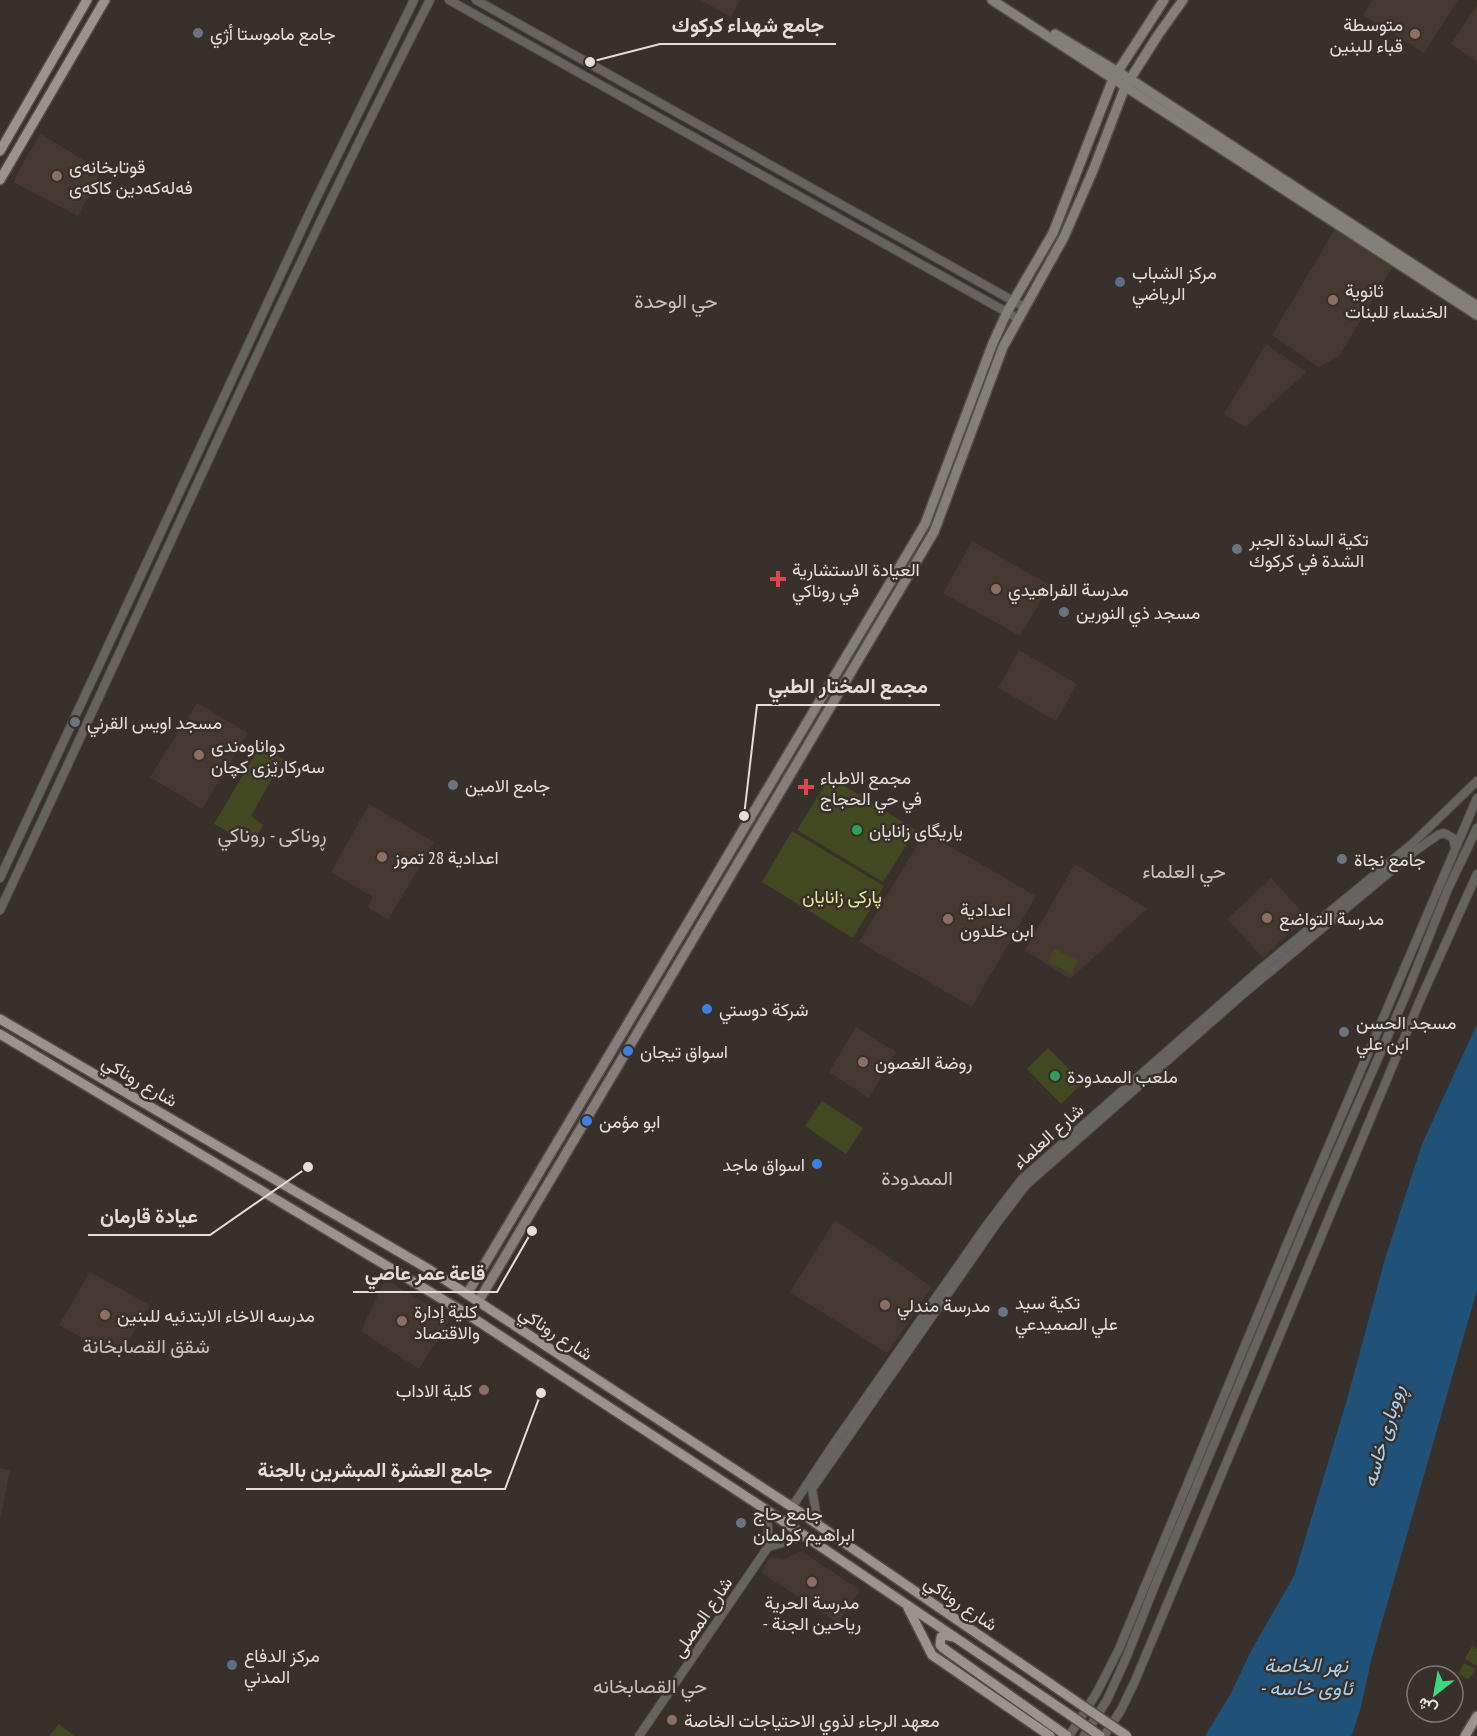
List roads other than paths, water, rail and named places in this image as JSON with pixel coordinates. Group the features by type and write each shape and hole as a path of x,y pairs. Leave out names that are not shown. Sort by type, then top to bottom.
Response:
{"main road":[{"path":"0,151 87,0"},
{"path":"0,180 105,0"},
{"path":"992,0 1128,83 1477,306"},
{"path":"1002,0 1115,75"},
{"path":"467,1294 925,524 993,343 1013,300 1053,233 1115,75 1164,0"},
{"path":"478,1302 934,532 1003,347 1076,212 1128,83 1183,0"},
{"path":"75,20 89,27"},
{"path":"1128,83 1477,315"},
{"path":"751,817 762,824"},
{"name":"شارع روناكي","path":"0,1017 430,1270 792,1507 1127,1736"},
{"name":"شارع روناكي","path":"0,1034 467,1314 806,1536 1102,1736"},
{"path":"0,1040 33,1053"},
{"path":"129,1111 137,1099"},
{"path":"591,1396 600,1381"},
{"path":"905,1603 932,1655 1050,1736"},
{"path":"954,1637 944,1635 941,1637 940,1644 1068,1736"},
{"path":"1465,1736 1477,1716"}],"street":[{"path":"0,910 250,371 430,0"},
{"path":"449,0 1017,318"},
{"path":"476,0 1024,306"},
{"path":"0,878 315,201 412,4 423,15"},
{"path":"238,365 250,371"},
{"name":"شارع العلماء","path":"792,1507 986,1226 1022,1179 1263,967 1413,843 1477,781"},
{"path":"1084,1736 1107,1700 1138,1630 1307,1224 1407,992 1444,887 1455,847 1477,798"},
{"path":"1068,1736 1102,1684 1206,1442 1297,1220 1444,887 1477,828"},
{"name":"شارع العلماء","path":"818,1525 812,1489 997,1223 1026,1185 1242,995 1415,851 1434,837 1444,833 1453,838 1455,847"},
{"path":"1102,1736 1121,1710 1135,1681 1421,998 1477,874"},
{"path":"1407,992 1421,998"},
{"path":"1297,1220 1307,1224"},
{"path":"1226,1418 1241,1424"},
{"path":"1206,1442 1214,1445"},
{"path":"765,1509 768,1547 806,1536"},
{"name":"شارع المصلى","path":"639,1736 768,1547"},
{"path":"1128,1626 1138,1630"}],"water":[{"name":"نهر الخاصة - ئاوی خاسە","path":"1477,1024 1477,1290 1372,1657 1353,1732 1351,1736 1205,1736 1231,1693 1251,1651 1294,1576 1348,1396 1385,1259 1422,1144"}],"place":[{"name":"جامع ماموستا أژي","path":"198,33"},
{"name":"متوسطة قباء للبنين","path":"1415,34"},
{"name":"جامع شهداء كركوك","path":"590,62"},
{"name":"قوتابخانەی فەلەکەدین کاکەی","path":"57,176"},
{"name":"مركز الشباب الرياضي","path":"1120,282"},
{"name":"ثانوية الخنساء للبنات","path":"1333,300"},
{"name":"تكية السادة الجبر الشدة في كركوك","path":"1237,549"},
{"name":"العيادة الاستشارية في روناكي","path":"778,579"},
{"name":"مدرسة الفراهيدي","path":"996,589"},
{"name":"مسجد ذي النورين","path":"1064,612"},
{"name":"مسجد اويس القرني","path":"75,722"},
{"name":"دواناوەندى سەركارێزى كچان","path":"199,755"},
{"name":"جامع الامين","path":"453,785"},
{"name":"مجمع الاطباء في حي الحجاج","path":"806,787"},
{"name":"مجمع المختار الطبي","path":"744,816"},
{"name":"یاریگای زانایان","path":"857,830"},
{"name":"اعدادية 28 تموز","path":"382,857"},
{"name":"جامع نجاة","path":"1342,859"},
{"name":"مدرسة التواضع","path":"1267,918"},
{"name":"اعدادية ابن خلدون","path":"948,919"},
{"name":"شركة دوستي","path":"707,1009"},
{"name":"مسجد الحسن ابن علي","path":"1344,1032"},
{"name":"اسواق تيجان","path":"628,1051"},
{"name":"روضة الغصون","path":"863,1062"},
{"name":"ملعب الممدودة","path":"1055,1076"},
{"name":"ابو مؤمن","path":"587,1121"},
{"name":"اسواق ماجد","path":"817,1164"},
{"name":"عيادة قارمان","path":"308,1167"},
{"name":"قاعة عمر عاصي","path":"532,1231"},
{"name":"مدرسة مندلي","path":"885,1305"},
{"name":"تكية سيد علي الصميدعي","path":"1003,1312"},
{"name":"مدرسه الاخاء الابتدئيه للبنين","path":"105,1315"},
{"name":"كلية إدارة والاقتصاد","path":"402,1321"},
{"name":"كلية الاداب","path":"484,1390"},
{"name":"جامع العشرة المبشرين بالجنة","path":"541,1393"},
{"name":"جامع حاج ابراهيم كولمان","path":"741,1523"},
{"name":"مدرسة الحرية - رياحين الجنة","path":"812,1582"},
{"name":"مركز الدفاع المدني","path":"232,1665"},
{"name":"معهد الرجاء لذوي الاحتياجات الخاصة","path":"672,1720"}],"district":[{"name":"حي الوحدة","path":"676,301"},
{"name":"ڕوناکی - روناكي","path":"272,835"},
{"name":"حي العلماء","path":"1184,871"},
{"name":"الممدودة","path":"917,1178"},
{"name":"شقق القصابخانة","path":"146,1346"},
{"name":"حي القصابخانه","path":"650,1686"}],"park label":[{"name":"پارکی زانایان","path":"842,896"}],"water label":[{"name":"ڕووباری خاسە","path":"1383,1436"}]}
